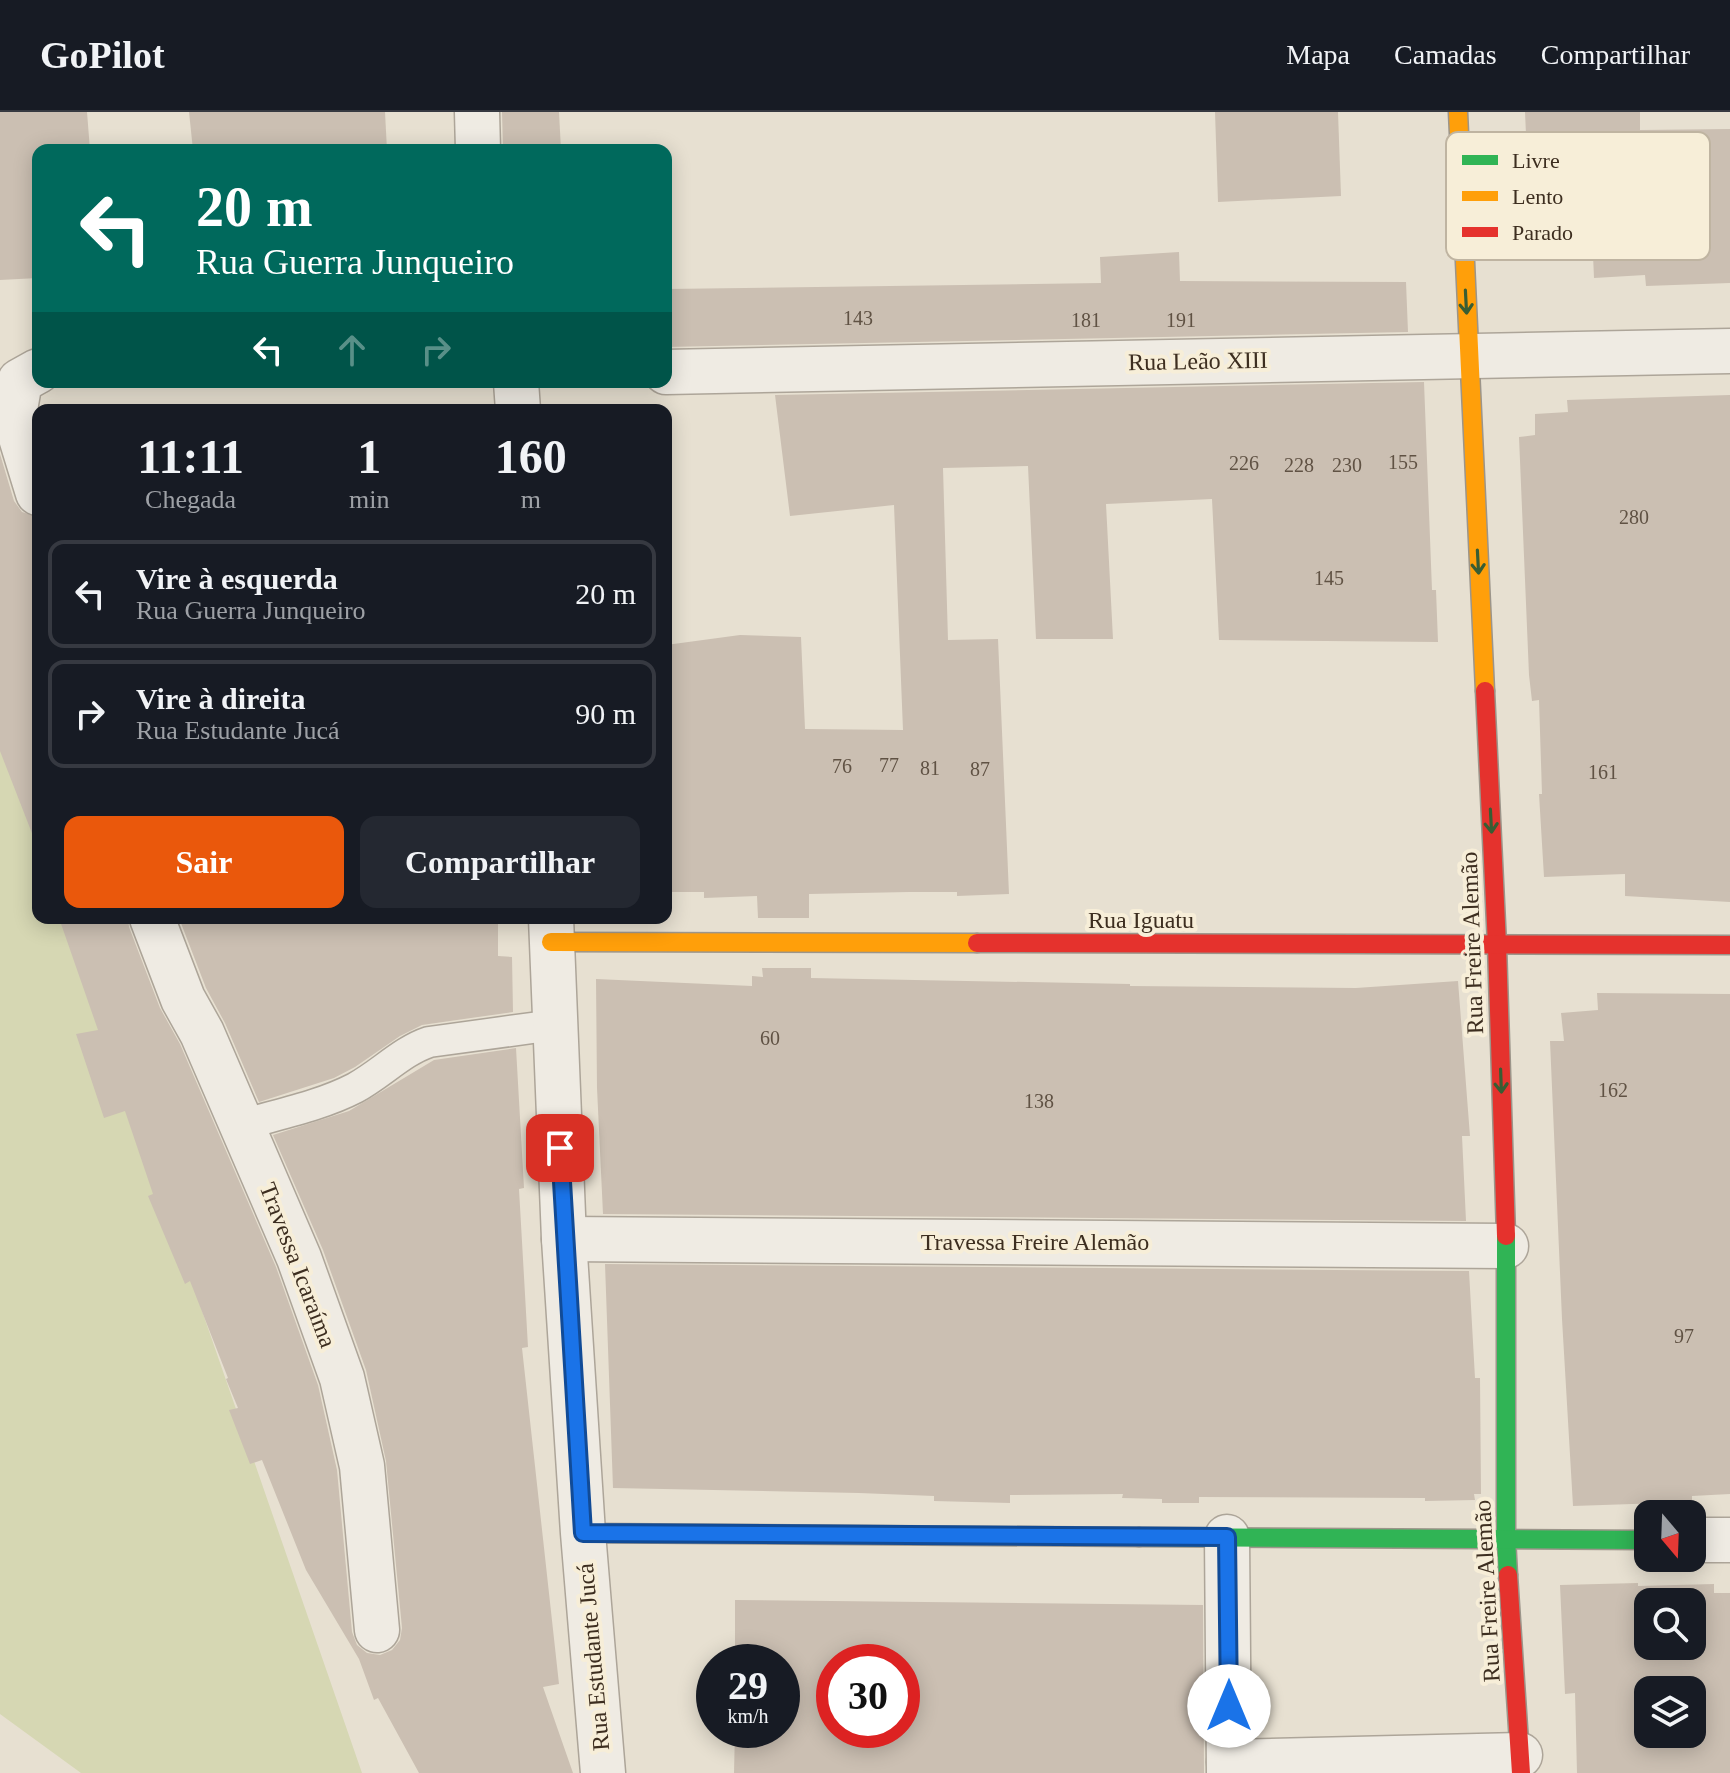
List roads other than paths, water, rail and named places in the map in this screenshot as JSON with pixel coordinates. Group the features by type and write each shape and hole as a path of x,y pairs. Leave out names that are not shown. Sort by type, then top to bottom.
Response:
{"street":[{"path":"477,112 478,144"},
{"name":"Rua Freire Alemão","path":"1458,112 1459,132"},
{"name":"Rua Freire Alemão","path":"1465,260 1497,945 1506,1246 1506,1538 1521,1764"},
{"name":"Rua Leão XIII","path":"672,372 1730,351"},
{"path":"32,374 20,381 14,415 32,474"},
{"name":"Travessa Icaraíma","path":"154,924 183,999 202,1033 299,1258 342,1378 362,1466 377,1630"},
{"name":"Rua Iguatu","path":"551,930 1497,945 1730,945"},
{"name":"Rua Estudante Jucá","path":"551,930 564,1239 583,1533 603,1773"},
{"name":"Travessa Freire Alemão","path":"564,1239 1506,1246"},
{"path":"583,1533 1634,1540"},
{"path":"1227,1537 1229,1767 1521,1764"},
{"path":"1706,1540 1730,1540"}],"lane":[{"path":"242,1125 353,1089 382,1072 414,1047 429,1042 554,1025"}]}
